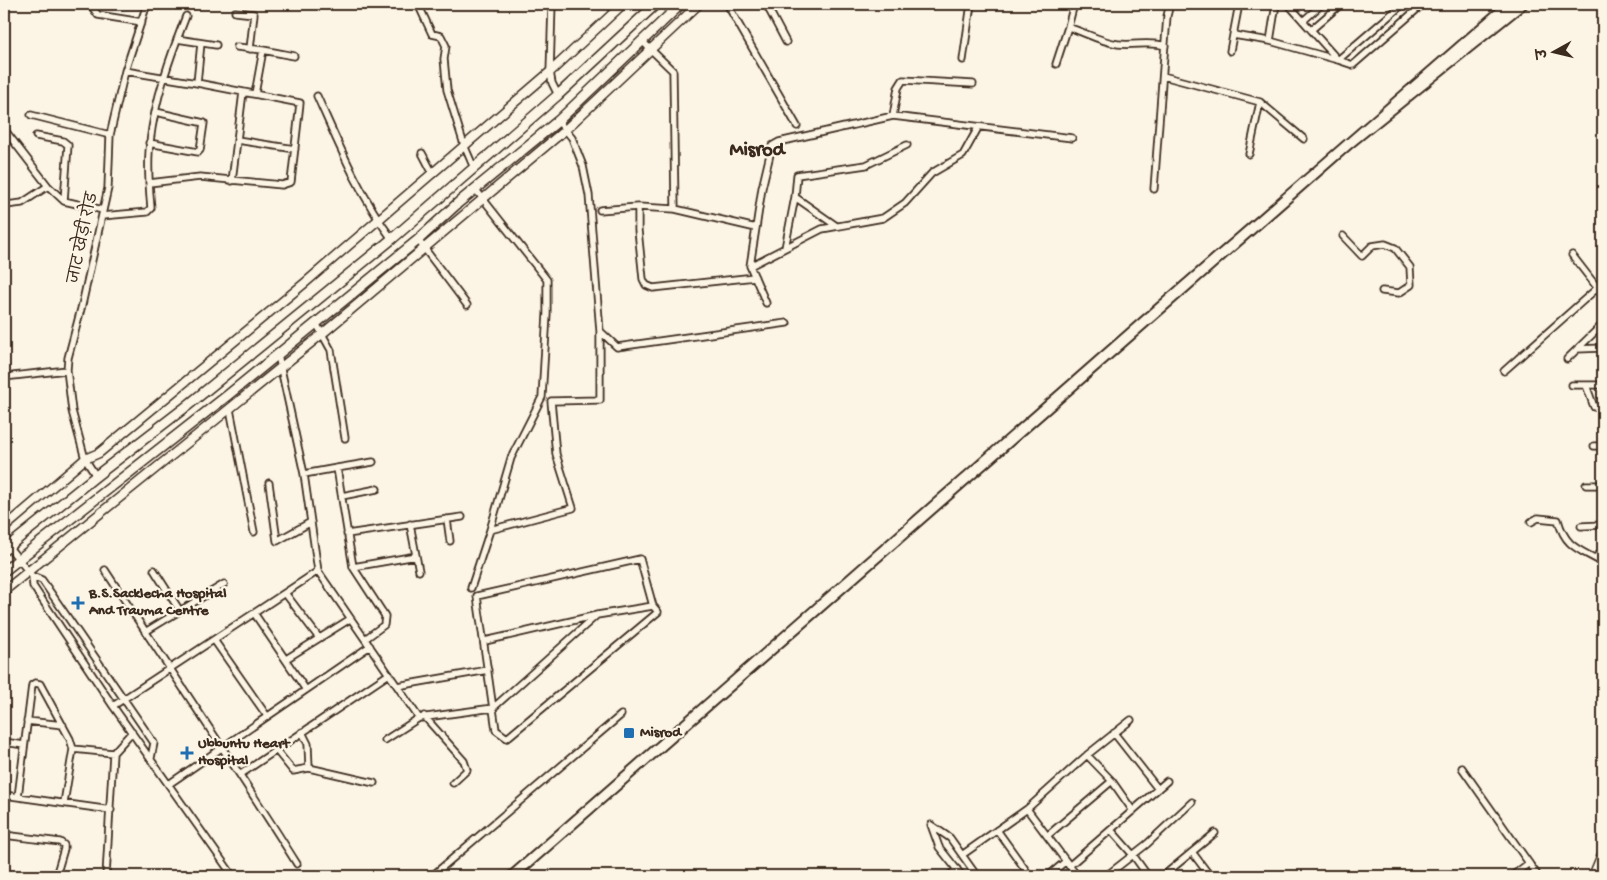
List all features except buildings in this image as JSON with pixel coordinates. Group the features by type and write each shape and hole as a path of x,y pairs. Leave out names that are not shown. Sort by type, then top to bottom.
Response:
{"main road":[{"path":"5,546 187,406 392,239 558,95 656,4"},
{"path":"4,571 278,355 418,240 458,203 558,121 682,4"}],"street":[{"path":"90,4 98,15 142,22"},
{"name":"जाट खेड़ी रोड","path":"96,476 85,459 72,411 67,370 68,358 108,188 110,135 126,72 147,4"},
{"path":"418,4 432,34 441,36 446,46 444,59 447,90 464,145 474,168"},
{"path":"552,4 550,72 552,83 558,95"},
{"path":"4,528 85,459 99,453 306,282 550,72 622,4"},
{"path":"4,591 29,574 322,334 565,130 698,4"},
{"path":"726,4 797,126"},
{"path":"766,4 786,42"},
{"path":"963,60 971,4"},
{"path":"1056,64 1074,4"},
{"path":"1154,189 1167,16 1170,4"},
{"path":"1230,51 1238,4"},
{"path":"1270,41 1276,4"},
{"path":"1288,4 1338,60"},
{"path":"1303,20 1322,4"},
{"path":"1311,30 1341,4"},
{"path":"1338,60 1403,4"},
{"path":"1232,35 1270,41 1353,64 1422,4"},
{"path":"234,12 254,14 250,49"},
{"path":"4,129 48,186 64,201 102,213 150,211 150,143 163,77 186,16"},
{"path":"1068,27 1115,44 1136,45 1156,43 1165,46"},
{"path":"177,39 216,45"},
{"path":"642,41 674,72 675,209"},
{"path":"197,83 201,43"},
{"path":"237,47 294,56"},
{"path":"255,94 263,50"},
{"path":"126,72 197,83 300,103 291,182 282,185 200,177 149,183"},
{"path":"1163,76 1260,102 1304,139"},
{"path":"893,116 898,88 903,80 973,84"},
{"path":"232,181 243,92"},
{"path":"317,96 357,182 377,220 392,239"},
{"path":"1249,154 1260,102"},
{"path":"150,143 198,152 200,150 204,123 156,112"},
{"path":"31,115 110,135"},
{"path":"766,303 750,266 762,188 772,146 779,142 893,116 978,128 1072,138"},
{"path":"490,530 573,508 556,454 551,401 600,400 600,331 589,195 583,166 572,138 558,121"},
{"path":"750,266 822,228 883,218 905,203 932,173 964,155 978,128"},
{"path":"36,136 63,141 68,145 64,201"},
{"path":"236,140 295,149"},
{"path":"786,248 797,174 866,165 907,145"},
{"path":"422,153 432,174"},
{"path":"6,204 22,203 48,186"},
{"path":"471,588 511,458 542,398 546,347 547,280 476,190"},
{"path":"795,197 835,225"},
{"path":"638,207 642,279 646,285 653,288 755,277"},
{"path":"600,210 638,207 675,209 756,228"},
{"path":"1343,236 1362,256 1372,246 1385,244 1395,248 1410,267 1411,285 1399,293 1382,290"},
{"path":"418,240 467,305"},
{"path":"1572,255 1603,295"},
{"path":"1504,371 1603,283"},
{"path":"316,323 331,350 345,438"},
{"path":"600,331 617,347 787,323"},
{"path":"1567,359 1603,324"},
{"path":"1577,350 1603,348"},
{"path":"278,355 304,474 318,572 397,686 421,717 464,761 467,770 454,783"},
{"path":"4,376 67,370"},
{"path":"1572,385 1603,385"},
{"path":"1586,385 1594,407 1603,408"},
{"path":"230,409 254,532"},
{"path":"1594,446 1603,446"},
{"path":"304,474 373,462"},
{"path":"336,468 354,567 385,616 384,625 365,639"},
{"path":"269,483 277,542 311,522"},
{"path":"1586,485 1603,485"},
{"path":"342,496 377,489"},
{"path":"347,534 462,517"},
{"path":"1531,522 1538,518 1558,520 1562,534 1575,548 1603,563"},
{"path":"447,519 450,541"},
{"path":"410,524 419,571"},
{"path":"1581,526 1603,525"},
{"path":"5,546 29,574 33,586 113,706 233,876"},
{"path":"1595,558 1603,551"},
{"path":"354,567 416,556"},
{"path":"640,558 653,606 658,612 507,738 496,730 485,641 477,596 640,558"},
{"path":"105,570 169,669 241,774 297,864"},
{"path":"154,570 180,611"},
{"path":"113,706 318,572"},
{"path":"29,574 42,580 154,743 151,758"},
{"path":"145,632 224,584"},
{"path":"285,593 319,638"},
{"path":"485,641 597,615 653,606"},
{"path":"254,614 306,690"},
{"path":"385,740 421,717 493,708 597,615"},
{"path":"286,659 350,619"},
{"path":"214,640 267,716"},
{"path":"169,784 370,646"},
{"path":"397,686 488,670"},
{"path":"241,774 390,674"},
{"path":"18,797 32,685 36,683 40,684 70,739 72,749 64,803"},
{"path":"432,876 621,715"},
{"path":"962,855 1027,809 1087,755 1130,720"},
{"path":"27,721 63,725"},
{"path":"106,876 113,753 132,732"},
{"path":"302,732 308,744 308,768"},
{"path":"1114,734 1158,789"},
{"path":"4,742 24,745"},
{"path":"72,749 113,753"},
{"path":"276,750 293,771 308,768 374,783"},
{"path":"1087,755 1112,781 1133,811"},
{"path":"1462,768 1538,876"},
{"path":"1047,836 1112,781"},
{"path":"1048,876 1068,864 1111,830 1167,781"},
{"path":"4,795 111,810"},
{"path":"1106,876 1133,855 1192,802"},
{"path":"1027,809 1077,876"},
{"path":"962,876 939,847 931,825 950,838 977,876"},
{"path":"997,830 1030,876"},
{"path":"1111,830 1148,876"},
{"path":"1165,876 1215,833"},
{"path":"4,836 60,842 64,845 56,876"},
{"path":"1192,852 1210,876"},
{"path":"1593,876 1603,852"},
{"path":"1512,876 1529,863"},
{"path":"949,876 957,869"},
{"path":"4,874 19,876"}],"railway":[{"path":"504,876 1501,4"},
{"path":"521,876 1352,148 1531,4"}],"place":[{"name":"B.S.Sacklecha Hospital And Trauma Centre","path":"78,603"},
{"name":"Misrod","path":"629,733"},
{"name":"Ubbuntu Heart Hospital","path":"187,753"}],"district":[{"name":"Misrod","path":"757,151"}]}
